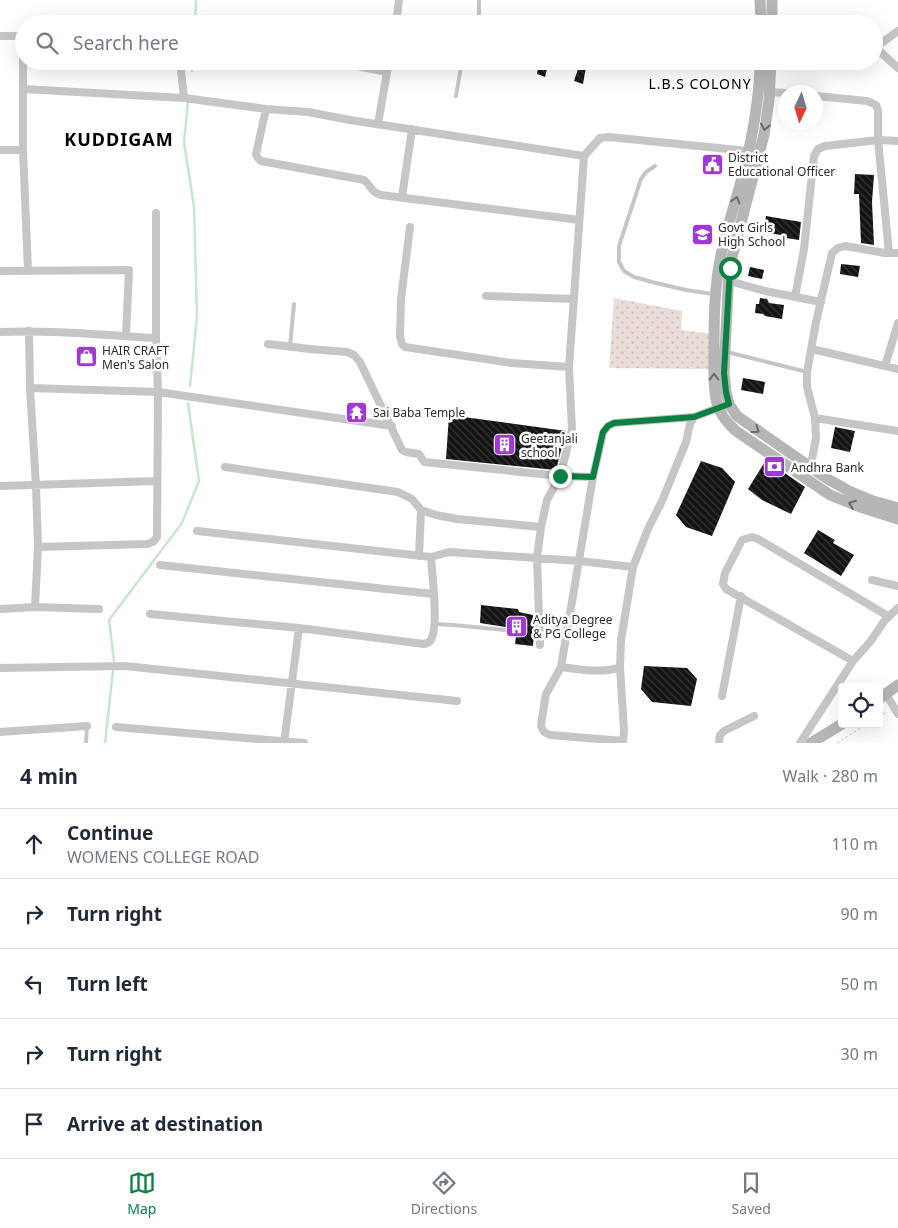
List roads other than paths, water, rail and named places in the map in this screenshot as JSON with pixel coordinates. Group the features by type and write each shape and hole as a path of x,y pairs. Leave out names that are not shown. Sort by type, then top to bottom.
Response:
{"main road":[{"path":"760,70 758,101 748,151 721,254 718,273 722,294 725,352 725,420 736,431 830,495 898,519"},
{"path":"771,70 770,92 764,134 733,255 729,281 722,294 714,334 714,384 716,400 826,478 872,502 898,508"},
{"path":"886,699 898,685"},
{"path":"811,743 838,726"},
{"path":"824,743 845,728"}],"street":[{"path":"397,15 399,0"},
{"path":"883,41 898,31"},
{"path":"0,36 15,36"},
{"path":"883,54 898,68"},
{"path":"23,70 23,150 28,270"},
{"path":"181,70 184,98"},
{"path":"377,70 387,72 378,124"},
{"path":"23,89 184,98 266,109 308,112 584,156"},
{"path":"770,92 778,92"},
{"path":"823,97 867,101 876,105 878,110 878,140 889,253"},
{"path":"266,109 256,154 261,161 364,180 375,193 381,195 579,220"},
{"path":"402,197 412,129"},
{"path":"540,645 537,558 541,527 547,500 560,476 572,430 569,367 584,156 600,138 608,137 748,151"},
{"path":"795,297 804,249 814,156 818,149 825,146 878,140 898,141"},
{"path":"0,150 23,150"},
{"path":"38,547 148,544 157,537 156,213"},
{"path":"410,227 401,298 400,336 405,347 512,363 569,367"},
{"path":"806,478 811,467 816,438 815,418 806,387 807,372 832,253 838,248 845,246 898,253"},
{"path":"0,271 129,270 126,336"},
{"path":"729,281 765,291 821,302"},
{"path":"486,296 574,299"},
{"path":"885,366 898,323"},
{"path":"29,331 38,547 36,607"},
{"path":"0,332 78,332 156,338"},
{"path":"268,344 347,352 354,355 360,362 402,450 419,454 424,462 560,476 593,477"},
{"path":"812,349 898,369"},
{"path":"30,388 158,392 392,426"},
{"path":"694,417 690,424 686,442 633,567 621,640 620,667 624,721 623,742 550,735 544,732 542,726 546,694 561,667 593,477 603,432 614,423 694,417 724,406"},
{"path":"815,418 898,431"},
{"path":"225,467 398,492 412,499 422,511 457,519 541,527"},
{"path":"0,486 157,482"},
{"path":"419,556 422,511"},
{"path":"198,530 419,556 433,557 449,552 579,561 633,567"},
{"path":"853,661 726,589 723,579 742,540 752,536 764,542 888,616"},
{"path":"150,614 299,628 424,644 431,640 438,624 433,594 433,557"},
{"path":"160,565 433,594"},
{"path":"872,580 898,586"},
{"path":"722,696 741,596"},
{"path":"0,609 36,607 99,609"},
{"path":"800,743 853,661 870,642 888,616 898,608"},
{"path":"284,742 299,628"},
{"path":"0,668 125,666 457,701"},
{"path":"561,667 605,671 620,667"},
{"path":"886,699 898,714"},
{"path":"719,743 720,735 724,731 754,716"},
{"path":"0,732 87,726"},
{"path":"116,727 304,743"}],"lane":[{"path":"479,0 479,15"},
{"path":"456,96 460,70"},
{"path":"655,166 646,172 641,179 619,246 619,262 624,271 634,277 686,290 722,294"},
{"path":"290,346 294,304"},
{"path":"725,352 807,372"},
{"path":"438,624 505,630"},
{"path":"86,743 87,726"}],"waterway":[{"path":"195,15 196,0"},
{"path":"188,102 184,142 194,207 197,316 190,386"},
{"path":"114,661 109,620 182,523 199,481 188,403"},
{"path":"105,743 113,671"}],"place":[{"name":"District Educational Officer","path":"712,164"},
{"name":"Govt Girls High School","path":"702,234"},
{"name":"HAIR CRAFT Men's Salon","path":"86,357"},
{"name":"Sai Baba Temple","path":"357,412"},
{"name":"Geetanjali school","path":"505,445"},
{"name":"Andhra Bank","path":"775,467"},
{"name":"Aditya Degree & PG College","path":"517,626"}],"district":[{"name":"L.B.S COLONY","path":"700,83"},
{"name":"KUDDIGAM","path":"119,139"}]}
